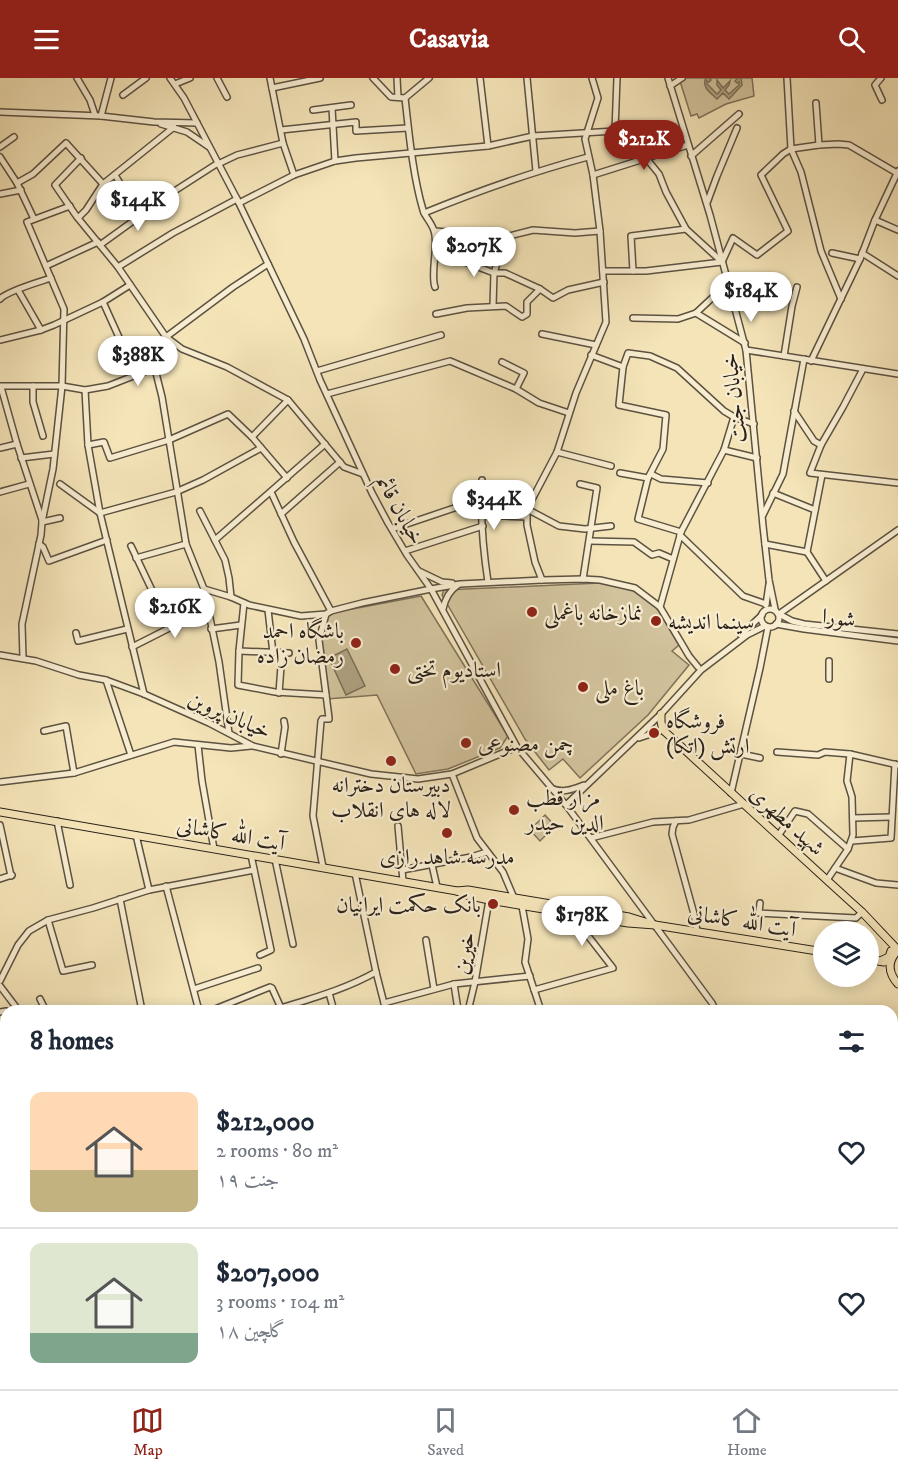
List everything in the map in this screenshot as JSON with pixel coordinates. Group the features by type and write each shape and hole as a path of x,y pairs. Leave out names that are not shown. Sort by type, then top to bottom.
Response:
{"main road":[{"path":"661,714 663,730"},
{"name":"شهید مطهری","path":"663,730 827,880 859,915 896,948"},
{"name":"آیت الله کاشانی","path":"0,812 437,887 457,891 467,896 522,906 813,950"},
{"name":"آیت الله کاشانی","path":"457,891 468,890 629,917 655,925"},
{"path":"880,961 896,948"},
{"path":"896,948 890,963 891,974 898,984"},
{"path":"880,961 890,963"},
{"path":"475,1389 481,1389"}],"street":[{"path":"76,78 98,116"},
{"path":"98,116 111,78"},
{"path":"123,95 146,78"},
{"name":"خیابان قائم","path":"170,78 184,98 238,201 304,339 363,474 388,523 431,589 517,747 566,805 713,1005"},
{"path":"175,84 190,78"},
{"path":"217,78 227,97"},
{"path":"270,78 283,143 294,175"},
{"path":"272,88 320,78"},
{"path":"373,78 391,97 405,98 429,78"},
{"path":"397,78 398,97"},
{"path":"480,78 488,146"},
{"path":"527,78 536,171"},
{"path":"542,580 535,562 527,525 527,509 557,452 569,413 606,322 600,231 593,175 585,139 598,98 592,78"},
{"path":"118,267 173,233 238,201 294,175 335,162 488,146 532,136 615,131 617,78"},
{"name":"خیابان جنت","path":"668,78 745,343 769,580 777,611"},
{"path":"670,86 682,78"},
{"path":"787,78 791,149 801,172 821,251 841,299"},
{"path":"881,78 875,85 882,100"},
{"path":"405,98 412,154 424,213 435,231 433,282 435,287"},
{"path":"816,103 819,145"},
{"path":"313,110 351,105"},
{"path":"332,108 335,162"},
{"path":"0,112 197,123"},
{"path":"691,156 739,114"},
{"path":"154,122 187,132 211,148"},
{"path":"281,130 356,122 356,131 408,128"},
{"path":"78,218 103,184 174,127"},
{"path":"706,204 737,128"},
{"path":"0,147 14,137"},
{"path":"17,183 33,174 66,143 103,184"},
{"path":"46,266 99,243 176,189 218,164 237,155 283,143"},
{"path":"722,262 733,238 757,255 788,231 761,176 791,149 838,144 849,146 898,172 811,361"},
{"path":"593,175 688,146"},
{"path":"0,157 21,190 34,219"},
{"path":"424,213 466,195 536,171 588,157"},
{"path":"81,158 55,184 78,218 118,267 166,337 182,349 227,367 288,400 344,467 363,474"},
{"path":"646,158 659,174 686,228 722,262"},
{"path":"115,175 140,216"},
{"path":"0,194 21,190"},
{"path":"23,658 22,624 53,469 62,386 64,320 64,309 27,222 70,206"},
{"path":"874,220 898,230"},
{"path":"633,271 631,236 686,228"},
{"path":"435,231 505,237 533,231 575,233 600,231"},
{"path":"493,306 494,273 505,237"},
{"path":"832,253 861,256 898,276"},
{"path":"462,261 494,273 505,273 540,289 553,298 568,290 604,282"},
{"path":"603,271 646,271 722,262"},
{"path":"229,733 219,662 204,589 186,544 162,397 153,361 166,337 233,286 268,264"},
{"path":"0,299 5,294 51,278"},
{"path":"633,318 678,320 696,313 728,284"},
{"path":"0,340 41,330 103,302 130,285"},
{"path":"784,356 797,286"},
{"path":"436,314 467,308 506,306 522,317 527,314 527,302 540,289"},
{"path":"18,290 41,330"},
{"path":"103,302 136,375"},
{"path":"696,313 745,343"},
{"path":"542,334 596,345"},
{"path":"317,371 441,335"},
{"path":"746,350 898,374"},
{"path":"754,424 724,411 677,368 650,356 628,353 623,367 619,405 666,415 663,449 650,476 638,519 681,534 743,596 766,604"},
{"path":"591,355 623,367"},
{"path":"762,516 783,474 804,360"},
{"path":"327,394 450,361 516,390 539,403 569,413"},
{"path":"502,362 524,374 516,390"},
{"path":"42,522 0,387 62,386 85,390 108,386 154,368"},
{"path":"863,369 821,445 810,473 898,483"},
{"path":"33,386 33,402 43,436"},
{"path":"85,390 88,445 100,513 144,694"},
{"path":"252,437 288,400"},
{"path":"794,411 814,441 821,445"},
{"path":"88,445 104,442 110,458 169,440 228,414 252,437 287,478"},
{"path":"660,607 681,534 724,450 734,417"},
{"path":"0,448 17,444"},
{"path":"215,540 325,444"},
{"path":"100,513 176,492 261,448"},
{"path":"724,450 757,459"},
{"path":"557,452 611,466"},
{"path":"21,458 54,454"},
{"path":"281,514 340,462"},
{"path":"53,469 60,484 100,513"},
{"path":"620,473 708,483"},
{"path":"822,475 807,552 826,581"},
{"path":"482,480 484,556 488,582"},
{"path":"0,492 29,484"},
{"path":"48,492 60,484"},
{"path":"580,484 597,488 583,579"},
{"path":"271,492 328,612 319,640 329,719 321,721 313,816 323,867"},
{"path":"773,493 815,510"},
{"path":"392,529 481,500"},
{"path":"527,509 559,525 585,529 611,526"},
{"path":"200,511 225,560 231,597"},
{"path":"482,515 527,517"},
{"path":"42,522 60,518"},
{"path":"405,551 483,526"},
{"path":"777,611 826,581 898,530"},
{"path":"39,544 43,547 49,561 108,540"},
{"path":"590,541 634,542 652,555 659,553 673,559"},
{"path":"136,558 186,544"},
{"path":"765,544 807,552"},
{"path":"131,546 159,605 177,625"},
{"path":"417,570 442,582 460,584"},
{"path":"204,589 268,610 301,616 460,584 600,580 635,588 660,607 689,656 699,667"},
{"name":"خیابان جنت","path":"763,613 769,580"},
{"path":"442,610 447,595 460,584"},
{"path":"244,603 238,685 279,693 326,695"},
{"path":"655,720 659,711 699,667 744,632 763,613 771,608 777,611"},
{"path":"132,647 207,609"},
{"path":"268,610 273,653"},
{"path":"566,805 661,714 701,670 747,635 776,624 779,620 777,611"},
{"name":"شورا","path":"777,611 792,621 804,624 898,634"},
{"path":"763,613 761,621 767,626"},
{"name":"شورا","path":"776,624 898,641"},
{"path":"211,629 242,625"},
{"path":"731,793 767,626"},
{"path":"76,633 78,641 127,629"},
{"path":"239,651 289,653"},
{"path":"279,693 282,653"},
{"name":"خیابان پروین","path":"0,655 23,658 79,675 106,680 144,694 253,746 371,774 418,779 452,774 517,747"},
{"path":"828,679 829,661"},
{"path":"106,680 131,755"},
{"path":"281,754 284,721"},
{"path":"44,731 66,726 74,773"},
{"path":"634,740 663,730"},
{"path":"0,782 74,773 174,742 231,748 253,746"},
{"path":"198,745 201,781 214,849"},
{"path":"777,753 850,754 896,764 891,817 895,834 885,840 852,841"},
{"path":"741,754 760,758"},
{"path":"827,880 852,841 852,796 847,780 850,754"},
{"path":"452,774 477,838 503,872 514,898"},
{"path":"551,788 567,791 589,783"},
{"path":"591,838 653,822 689,820 744,804"},
{"path":"778,836 795,811 808,814 848,849"},
{"path":"853,818 891,817"},
{"path":"676,821 672,834 697,932"},
{"path":"57,822 70,885"},
{"path":"0,825 12,876 0,879"},
{"path":"398,826 403,881"},
{"path":"136,835 149,890"},
{"path":"402,870 487,852"},
{"path":"251,855 271,950 260,955"},
{"path":"275,859 293,944"},
{"path":"432,865 437,887"},
{"path":"835,868 876,883 898,885"},
{"path":"0,981 18,945 29,931 48,921 149,890 254,870"},
{"path":"355,873 384,1003 454,984 530,976"},
{"path":"166,886 198,1005"},
{"path":"120,899 141,1005"},
{"name":"خیرین","path":"469,1005 489,900"},
{"path":"760,903 759,913 859,915"},
{"path":"522,906 528,939 525,962 540,1005"},
{"path":"534,990 613,968 578,923 574,913"},
{"path":"48,921 63,971 93,965"},
{"path":"426,940 434,988"},
{"path":"194,989 258,968"},
{"path":"291,1005 329,993 376,972"},
{"path":"454,984 457,1005"},
{"path":"0,986 14,1005"},
{"path":"225,1005 272,987 280,1005"},
{"path":"329,993 332,1005"},
{"path":"40,999 43,1005"}],"shaded area":[{"path":"679,78 752,78 754,96 726,104 699,118 697,114 691,116"},
{"path":"706,78 711,80 707,81 707,84 717,94 721,90 717,85 717,80 723,88 730,81 725,90 729,94 739,85 739,82 735,81 738,78 741,78 742,85 729,99 723,93 717,99 706,87"},
{"name":"باغ ملی","path":"600,583 631,589 657,608 679,645 672,651 689,665 648,715 580,778 563,759 549,770 525,739 442,595 444,590"},
{"name":"استادیوم تختی","path":"421,596 508,736 500,748 448,769 416,774 377,695 327,699 320,643 326,614"},
{"path":"347,649 365,686 346,695 329,658"},
{"path":"545,815 555,826 540,841 530,830"}],"place":[{"name":"نمازخانه باغملی","path":"532,612"},
{"name":"سینما اندیشه","path":"656,621"},
{"name":"باشگاه احمد رمضان زاده","path":"356,643"},
{"name":"استادیوم تختی","path":"395,669"},
{"name":"باغ ملی","path":"583,687"},
{"name":"فروشگاه ارتش (اتکا)","path":"654,733"},
{"name":"چمن مصنوعی","path":"466,743"},
{"name":"دبیرستان دخترانه لاله های انقلاب","path":"391,761"},
{"name":"مزار قطب الدین حیدر","path":"514,810"},
{"name":"مدرسه شاهد رازی","path":"447,833"},
{"name":"بانک حکمت ایرانیان","path":"493,904"}]}
